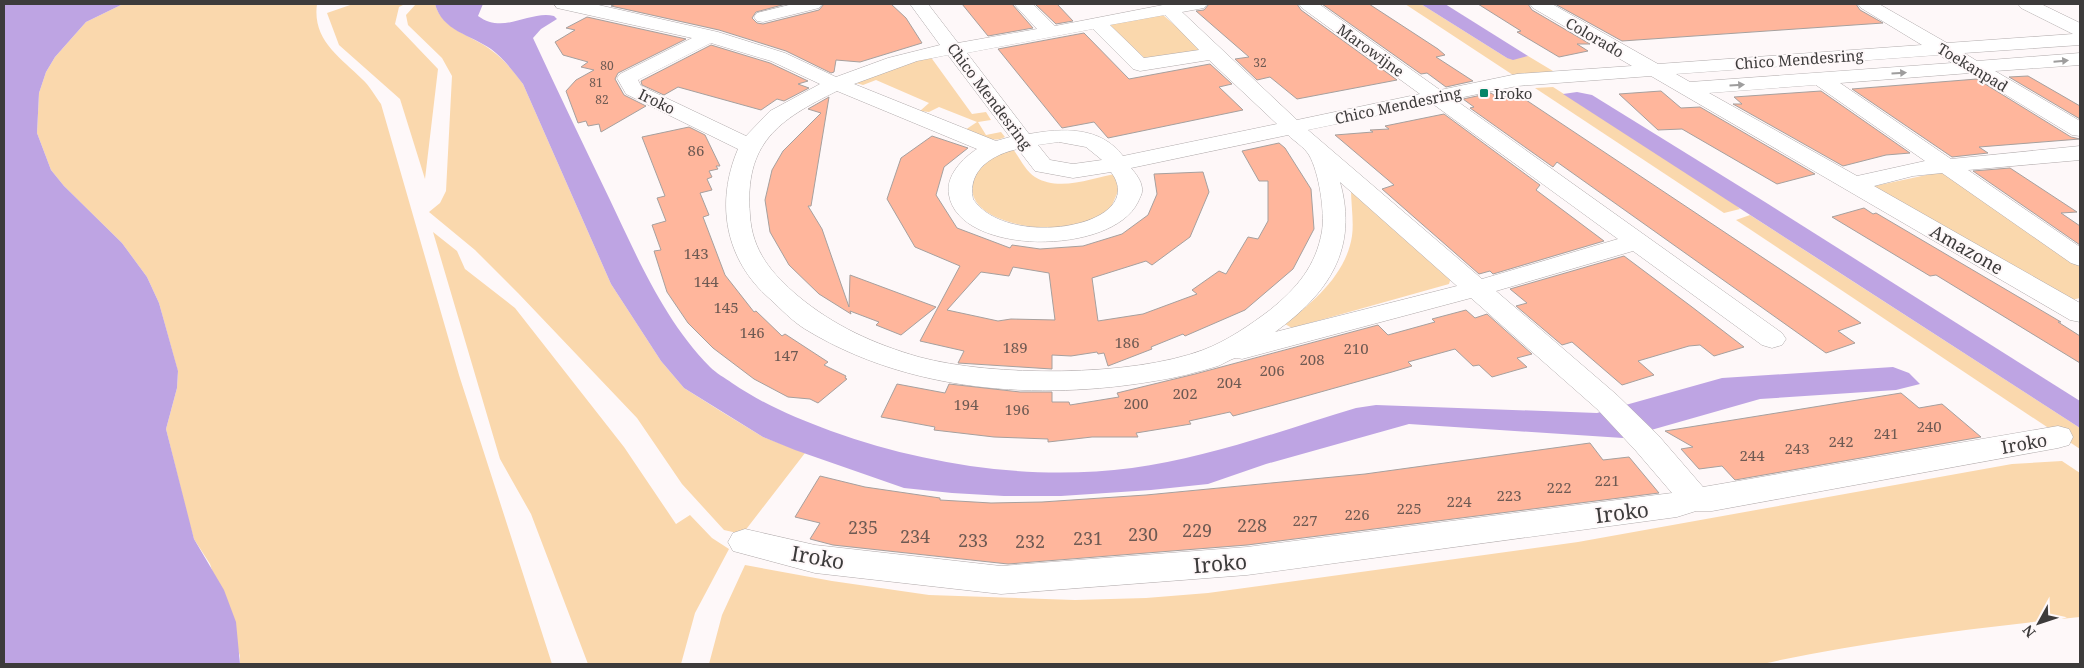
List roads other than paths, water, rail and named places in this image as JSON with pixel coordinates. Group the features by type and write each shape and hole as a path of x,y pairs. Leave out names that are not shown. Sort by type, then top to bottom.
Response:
{"street":[{"path":"563,4 711,36 778,57 834,83 995,148"},
{"path":"763,17 813,4"},
{"name":"Chico Mendesring","path":"919,4 1044,166 1073,172 1516,80 1652,60 1942,39 2080,39"},
{"path":"1023,4 1051,33"},
{"path":"1198,4 1096,22 1080,28 928,53 834,83 785,111 762,128 750,146 739,188 737,210 739,230 751,263 788,304 844,340 893,359 958,375 1015,381 1072,383 1147,372 1210,359 1476,289 1636,242"},
{"name":"Marowijne","path":"1308,4 1435,97"},
{"name":"Colorado","path":"1539,4 1626,54 1652,60"},
{"name":"Toekanpad","path":"1867,4 1913,32 1942,39 1974,68 2080,130"},
{"path":"2027,4 2071,22 2080,30"},
{"path":"1169,9 1213,53 1320,152 1607,402 1648,443 1695,499"},
{"path":"1096,22 1140,65 1213,53"},
{"path":"2032,24 2071,22"},
{"name":"Chico Mendesring","path":"1884,34 1913,32"},
{"name":"Iroko","path":"711,36 627,78 633,90 750,146"},
{"name":"Chico Mendesring","path":"1688,88 2080,59"},
{"name":"Amazone","path":"1652,60 1688,88 2080,314"},
{"path":"1821,79 2080,258"},
{"path":"1435,97 1772,339"},
{"path":"1060,135 1082,137 1105,148 1129,181 1131,194 1124,208 1108,220 1086,230 1057,236 1002,230 979,218 966,207 959,193 961,178 972,163 995,148 1024,142 1060,135"},
{"path":"1210,359 1250,338 1285,312 1320,275 1334,234 1333,200 1320,152"},
{"path":"1854,184 1913,169 2080,153"},
{"name":"Iroko","path":"744,542 815,559 1000,580 1247,561 1678,505 1695,499 1712,499 2058,437"}],"place":[{"name":"Iroko","path":"1484,93"}]}
